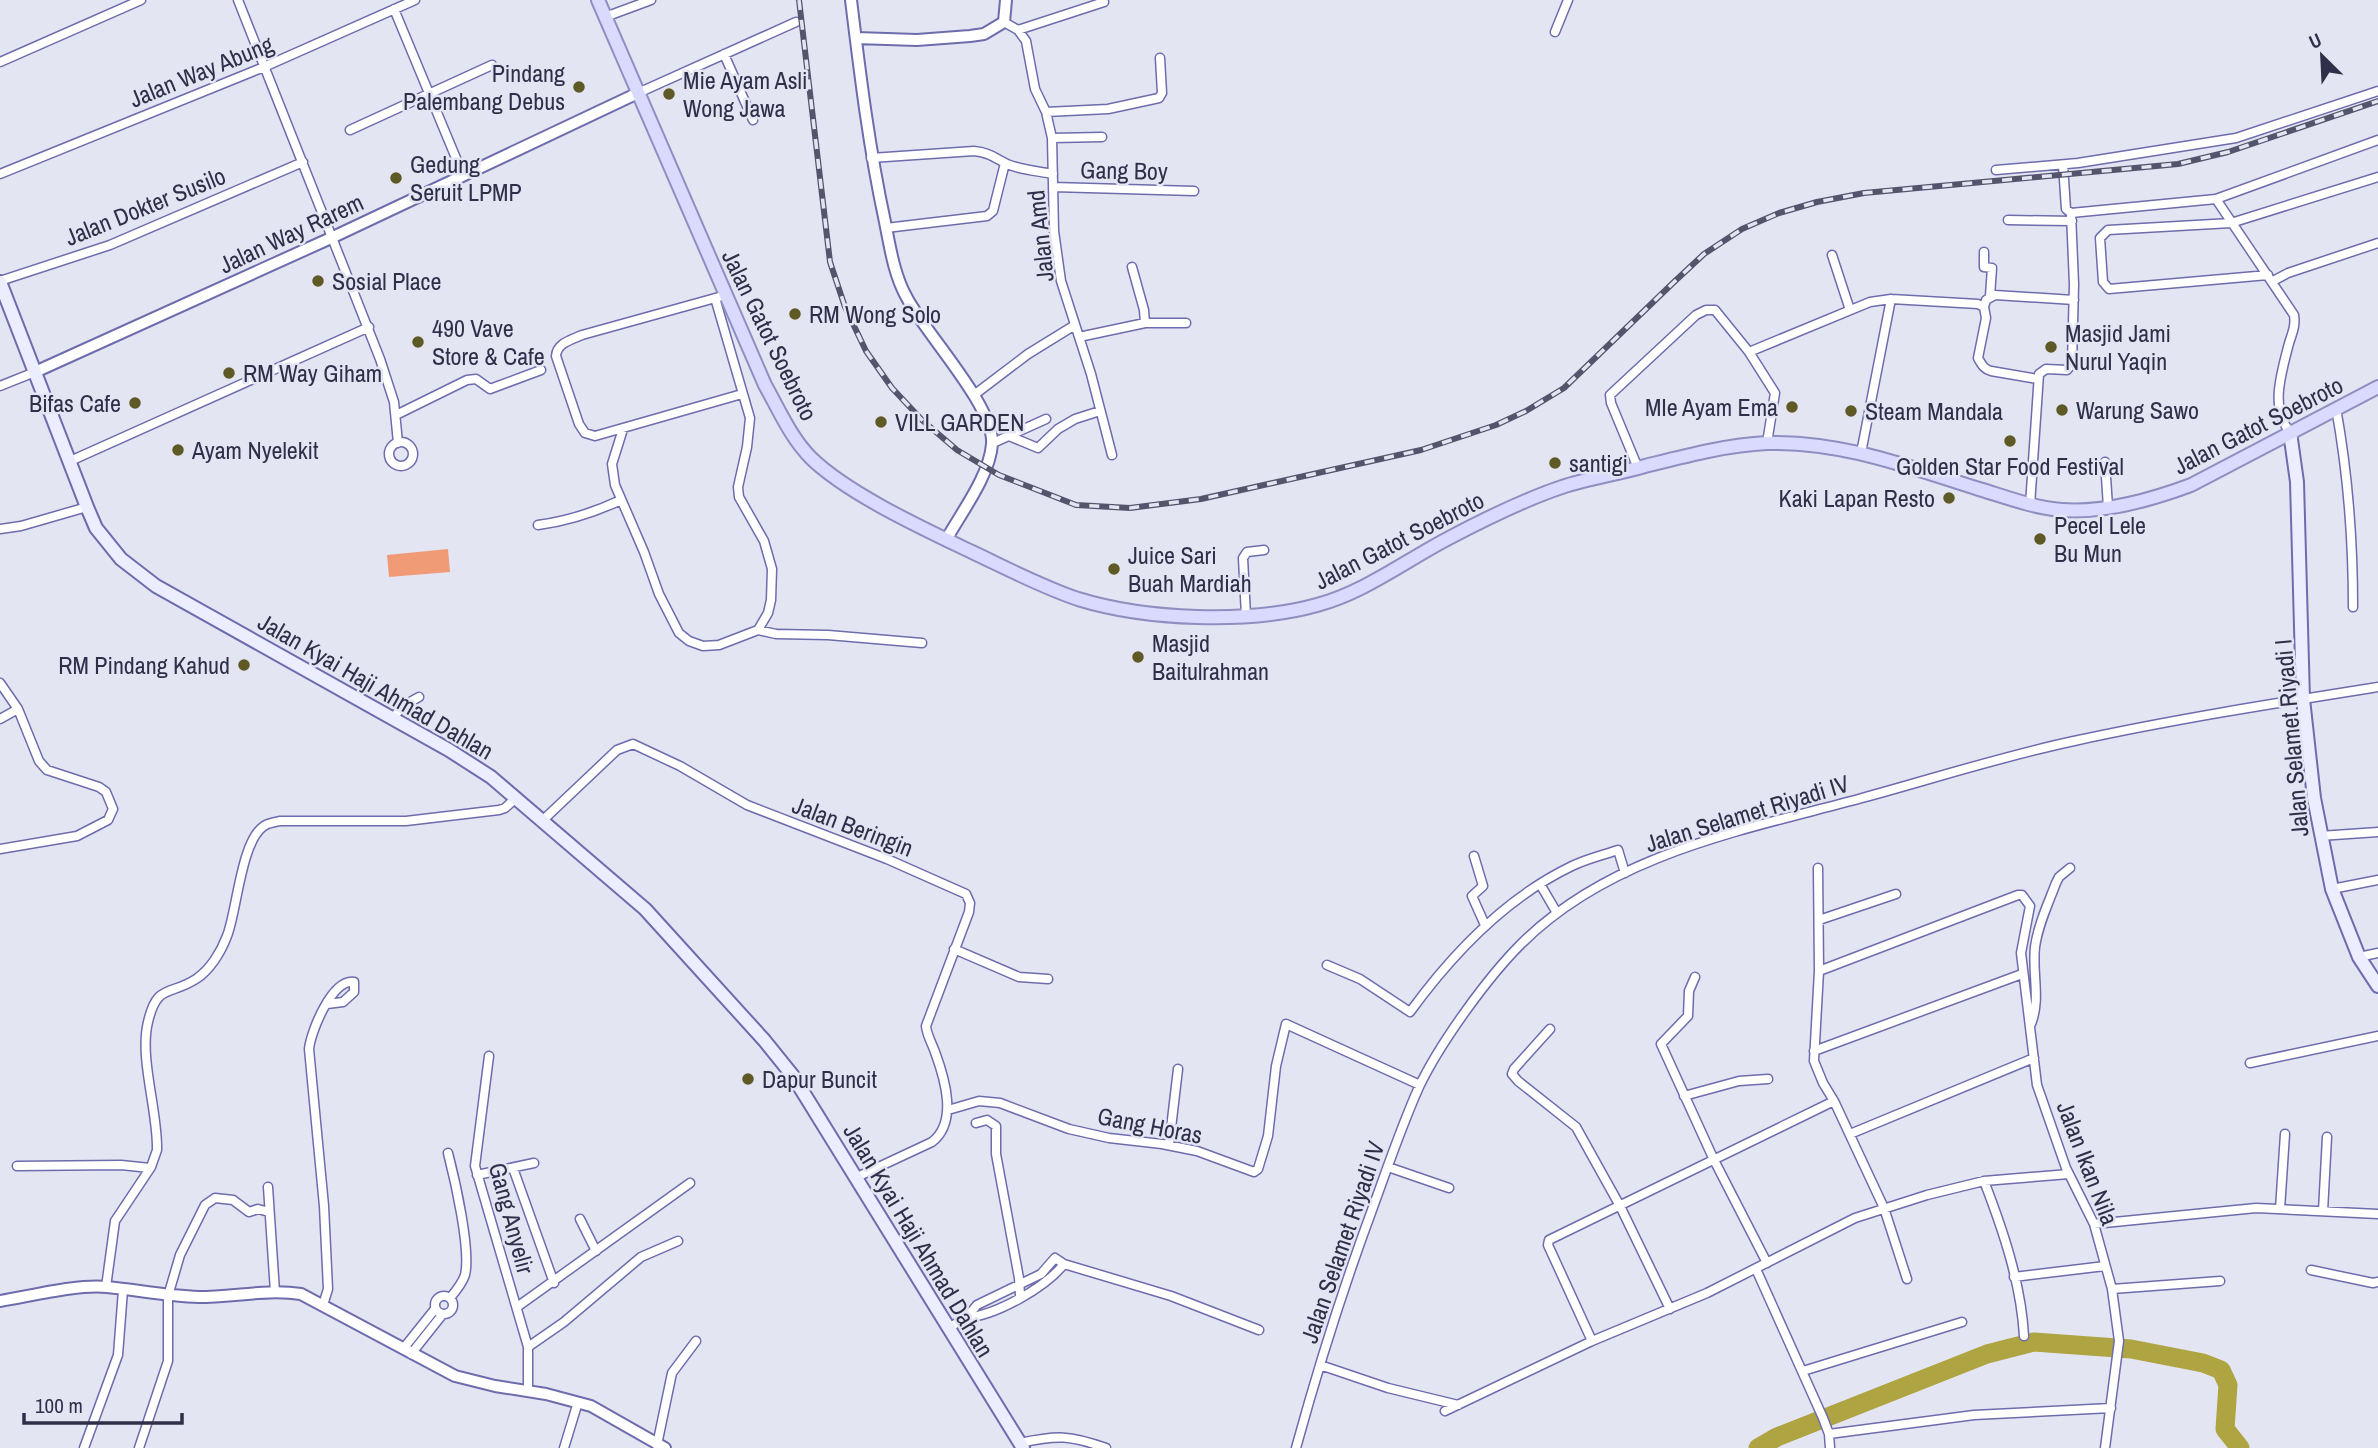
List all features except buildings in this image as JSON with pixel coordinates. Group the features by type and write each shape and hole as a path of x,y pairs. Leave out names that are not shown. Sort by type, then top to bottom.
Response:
{"main road":[{"name":"Jalan Gatot Soebroto","path":"598,0 720,296 765,386 808,456 844,483 946,540 1074,597 1106,606 1151,613 1246,616 1291,611 1330,601 1386,575 1447,539 1539,495 1684,456 1735,446 1767,443 1827,446 1890,460 2030,505 2061,510 2108,507 2162,495 2191,485 2378,387"},
{"name":"Jalan Kyai Haji Ahmad Dahlan","path":"0,282 68,462 96,528 107,543 136,573 470,763 622,887 645,909 785,1065 1022,1445"},
{"name":"Jalan Selamet Riyadi I","path":"2290,432 2298,482 2303,699 2320,836 2332,889 2359,957 2378,986"}],"street":[{"path":"0,62 141,0"},
{"path":"238,0 331,238 369,327 388,381 396,415 398,443"},
{"name":"Jalan Way Abung","path":"0,174 264,67 415,0"},
{"path":"605,17 651,0"},
{"path":"851,0 872,158 897,277 907,298 974,395 993,443 986,468 946,540"},
{"path":"1004,22 1006,0"},
{"path":"1555,32 1568,0"},
{"path":"1004,22 1018,30 1104,2"},
{"path":"394,9 463,175"},
{"path":"638,93 796,22"},
{"path":"856,38 917,40 970,36 984,34 1004,22"},
{"name":"Jalan Amd","path":"1018,30 1026,41 1035,89 1046,112 1052,138 1054,231 1061,281 1112,455"},
{"path":"724,54 753,120"},
{"path":"1046,112 1108,109 1159,98 1163,93 1160,58"},
{"path":"350,131 492,65"},
{"path":"1996,170 2156,152 2236,138 2378,90"},
{"name":"Jalan Way Rarem","path":"35,372 331,238 638,93"},
{"path":"1052,138 1102,137"},
{"path":"2008,220 2071,217 2216,199 2378,140"},
{"path":"872,158 974,151 994,155 1005,163 1053,174"},
{"name":"Jalan Dokter Susilo","path":"0,282 110,245 303,162"},
{"path":"886,228 986,216 993,211 1005,163"},
{"path":"2030,505 2039,374 2046,369 2063,371 2070,368 2074,300 2071,217 2063,199 2063,164"},
{"path":"2378,177 2231,223 2108,230 2100,238 2103,282 2112,289 2270,278 2378,243"},
{"name":"Gang Boy","path":"1053,187 1194,191"},
{"path":"2216,199 2289,305 2296,326 2288,346 2278,397 2278,412 2290,432"},
{"path":"1984,252 1984,267 1992,268 1990,296 1984,307 1986,318 1978,358 1984,369 2038,379"},
{"path":"1832,255 1850,310"},
{"path":"1132,268 1145,323"},
{"path":"742,394 595,436 585,433 581,428 557,360 557,349 561,344 582,335 720,296 750,418 738,486 739,497 764,541 772,569 768,613 758,630"},
{"path":"1990,296 2074,300"},
{"path":"1749,352 1870,302 1891,299 1978,304 1984,307"},
{"path":"1861,453 1891,299"},
{"path":"1638,468 1610,395 1696,315 1706,310 1715,310 1749,352 1775,393 1767,443"},
{"path":"1079,337 1145,323 1186,323"},
{"path":"974,395 1028,354 1075,325"},
{"path":"68,462 369,327"},
{"path":"396,415 467,380 475,379 490,388 541,370"},
{"path":"0,386 35,372"},
{"path":"2336,408 2348,487 2353,607"},
{"path":"1009,436 1038,448 1058,429 1075,419 1100,411"},
{"path":"993,443 1046,419"},
{"path":"623,429 612,464 615,485 659,594 679,634 703,646 719,645 758,630 776,634 828,635 922,643"},
{"path":"2105,461 2108,507"},
{"path":"538,525 577,519 621,500"},
{"path":"0,529 87,508"},
{"path":"1246,616 1243,558 1247,552 1264,550"},
{"path":"0,682 18,709 38,761 47,770 99,787 106,792 113,809 107,820 77,836 0,849"},
{"name":"Jalan Selamet Riyadi IV","path":"1296,1448 1353,1262 1420,1085 1460,1020 1495,975 1520,945 1557,913 1600,885 1625,873 1666,855 1732,834 2071,742 2378,687"},
{"path":"392,719 403,706 419,697"},
{"path":"0,719 18,709"},
{"name":"Jalan Beringin","path":"541,822 617,750 633,744 680,766 747,805 959,889 966,894 970,903 965,925 926,1026 941,1071 948,1110"},
{"path":"106,1287 115,1221 150,1168 158,1150 146,1041 151,1009 159,995 188,984 203,974 221,949 228,935 249,850 264,826 291,821 406,821 499,810 515,799"},
{"path":"2320,836 2378,832"},
{"path":"1327,965 1360,979 1410,1012 1436,976 1485,925 1540,884 1573,866 1618,850 1625,873"},
{"path":"1474,856 1483,886 1472,896 1485,925"},
{"path":"1818,868 1819,971 1814,1051 1818,1071 1884,1208 1908,1279"},
{"path":"2031,1024 2037,1001 2037,934 2056,883 2070,868"},
{"path":"2332,889 2378,880"},
{"path":"1540,884 1557,913"},
{"path":"1819,920 1896,894"},
{"name":"Jalan Ikan Nila","path":"1819,971 2018,895 2022,895 2030,906 2022,943 2022,974 2031,1024 2037,1086 2069,1174 2094,1224 2112,1289 2119,1341 2105,1448"},
{"path":"954,949 1019,977 1048,979"},
{"path":"2359,957 2378,953"},
{"path":"1814,1051 2022,974"},
{"path":"1695,977 1689,991 1688,1016 1661,1044 1714,1160 1767,1263"},
{"path":"323,1305 328,1289 324,1206 309,1049 312,1034 327,1004"},
{"name":"Gang Horas","path":"948,1110 969,1102 992,1102 1069,1129 1197,1151 1256,1172 1268,1136 1276,1066 1286,1024 1420,1085"},
{"path":"1550,1029 1512,1074 1576,1126 1620,1206 1670,1309"},
{"path":"2249,1063 2378,1036"},
{"name":"Gang Anyelir","path":"489,1056 475,1158 477,1175 528,1347 528,1390"},
{"path":"1850,1134 2034,1058"},
{"path":"1169,1145 1178,1069"},
{"path":"1684,1096 1739,1081 1768,1079"},
{"path":"1592,1341 1547,1243 1834,1101"},
{"path":"855,1178 932,1142 940,1134 948,1110"},
{"path":"976,1123 987,1120 993,1121 996,1126 996,1154 1020,1296"},
{"path":"2280,1209 2285,1134"},
{"path":"2323,1212 2327,1137"},
{"path":"448,1153 459,1199 466,1271 460,1286 450,1298"},
{"path":"477,1175 534,1163"},
{"path":"17,1166 121,1165 150,1168"},
{"path":"1388,1167 1449,1188"},
{"path":"513,1168 554,1283"},
{"path":"1445,1411 1592,1341 1756,1269 1831,1229 1884,1208 1984,1181 2069,1174"},
{"path":"1984,1181 2001,1225 2023,1318 2024,1336"},
{"path":"517,1307 690,1183"},
{"path":"268,1187 275,1292"},
{"path":"139,1448 168,1361 167,1296 180,1255 205,1205 215,1198 233,1200 249,1212 258,1209 269,1212"},
{"path":"2094,1224 2256,1208 2378,1214"},
{"path":"580,1219 596,1251"},
{"path":"528,1347 564,1322 641,1257 678,1241"},
{"path":"948,1328 966,1318 977,1305 1041,1274 1055,1258 1064,1264 1171,1296 1259,1330"},
{"path":"966,1318 984,1316 1047,1282 1064,1264"},
{"path":"2014,1277 2105,1266"},
{"path":"1756,1269 1823,1418 1830,1448"},
{"path":"2312,1269 2378,1282"},
{"path":"2112,1289 2220,1281"},
{"path":"0,1301 106,1287 167,1296 217,1297 275,1292 301,1294 455,1376 495,1387 528,1390 578,1402 604,1412 661,1446 672,1373 696,1341"},
{"path":"84,1448 118,1355 123,1290"},
{"path":"407,1351 439,1312 452,1311 454,1305 450,1298 444,1296 435,1303 439,1312"},
{"path":"1803,1371 1962,1322"},
{"path":"1320,1365 1388,1388 1459,1405"},
{"path":"564,1448 578,1402"},
{"path":"1828,1431 1974,1415 2110,1408"},
{"path":"1022,1445 1056,1436 1071,1437 1106,1448"}],"shaded area":[{"path":"448,549 450,572 389,577 387,555"}],"waterway":[{"path":"1758,1448 1777,1437 1987,1354 2034,1342 2131,1349 2203,1363 2221,1370 2228,1385 2225,1429 2240,1448"}],"railway":[{"path":"799,0 830,262 845,307 866,351 892,388 922,420 957,450 999,475 1076,505 1130,508 1201,499 1421,450 1496,425 1564,388 1704,254 1742,229 1779,213 1864,193 2178,164 2228,152 2378,101"}],"place":[{"name":"Pindang Palembang Debus","path":"579,87"},
{"name":"Mie Ayam Asli Wong Jawa","path":"669,94"},
{"name":"Gedung Seruit LPMP","path":"396,178"},
{"name":"Sosial Place","path":"318,281"},
{"name":"RM Wong Solo","path":"795,314"},
{"name":"490 Vave Store & Cafe","path":"418,342"},
{"name":"Masjid Jami Nurul Yaqin","path":"2051,347"},
{"name":"RM Way Giham","path":"229,373"},
{"name":"Bifas Cafe","path":"135,403"},
{"name":"MIe Ayam Ema","path":"1792,407"},
{"name":"Warung Sawo","path":"2062,410"},
{"name":"Steam Mandala","path":"1851,411"},
{"name":"VILL GARDEN","path":"881,422"},
{"name":"Golden Star Food Festival","path":"2010,441"},
{"name":"Ayam Nyelekit","path":"178,450"},
{"name":"santigi","path":"1555,463"},
{"name":"Kaki Lapan Resto","path":"1949,498"},
{"name":"Pecel Lele Bu Mun","path":"2040,539"},
{"name":"Juice Sari Buah Mardiah","path":"1114,569"},
{"name":"Masjid Baitulrahman","path":"1138,657"},
{"name":"RM Pindang Kahud","path":"244,665"},
{"name":"Dapur Buncit","path":"748,1079"}]}
